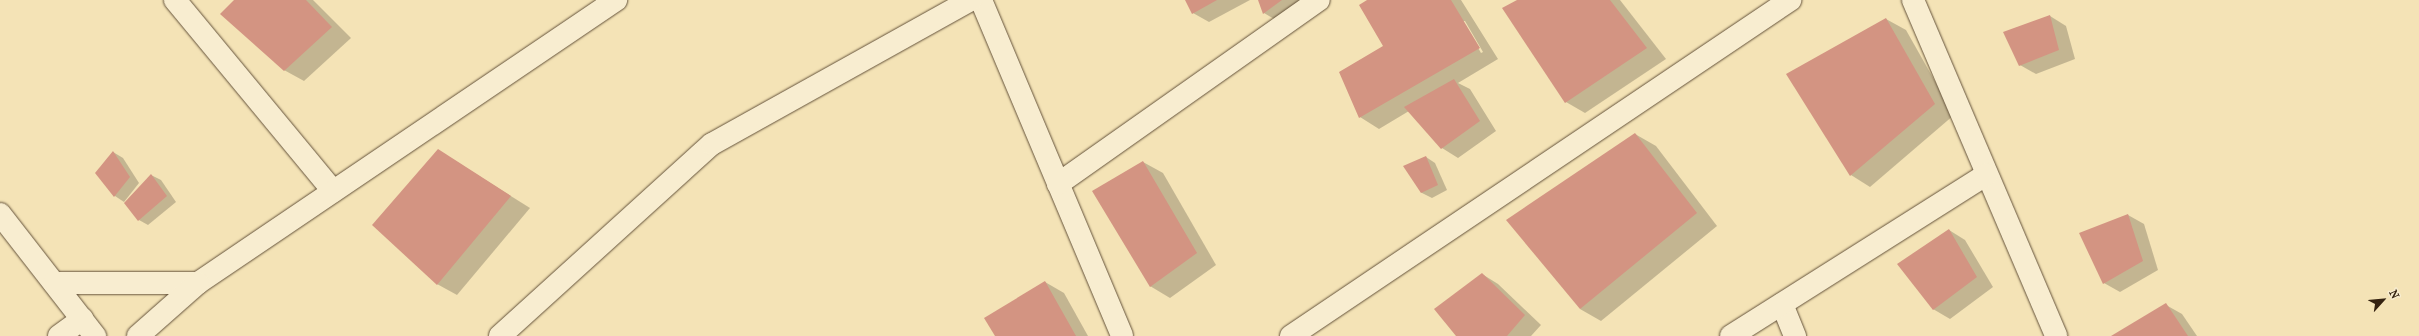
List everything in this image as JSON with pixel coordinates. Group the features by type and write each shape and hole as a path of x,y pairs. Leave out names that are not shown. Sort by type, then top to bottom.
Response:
{"street":[{"path":"175,0 333,191"},
{"path":"138,336 198,283 616,0"},
{"path":"500,336 712,144 971,0"},
{"path":"981,0 1122,336"},
{"path":"1058,184 1319,0"},
{"path":"1291,336 1790,0"},
{"path":"1913,0 1986,175 2056,336"},
{"path":"1731,336 1986,175"},
{"path":"0,214 89,328 59,336"},
{"path":"54,283 198,283"},
{"path":"1782,304 1795,336"}],"building":[{"path":"234,0 306,0 332,27 284,71 220,14"},
{"path":"1185,0 1217,0 1192,14"},
{"path":"1258,0 1282,0 1263,14"},
{"path":"1367,0 1451,0 1480,48 1359,118 1339,72 1383,46 1359,5"},
{"path":"1517,0 1610,0 1647,48 1565,103 1502,8"},
{"path":"2050,15 2059,50 2019,66 2003,32"},
{"path":"1886,18 1935,104 1850,176 1786,74"},
{"path":"1454,79 1480,121 1441,149 1404,107"},
{"path":"1635,133 1697,213 1580,309 1506,220"},
{"path":"438,149 511,196 437,285 372,225"},
{"path":"113,151 130,177 114,197 95,173"},
{"path":"1426,156 1438,185 1421,193 1403,166"},
{"path":"1143,161 1197,253 1150,287 1092,191"},
{"path":"151,174 167,196 138,221 124,203"},
{"path":"2128,214 2143,261 2103,284 2079,233"},
{"path":"1949,229 1977,277 1933,310 1897,264"},
{"path":"1482,273 1525,315 1507,336 1456,336 1434,309"},
{"path":"1045,281 1076,336 995,336 984,318"},
{"path":"2166,303 2188,336 2111,336"}]}
